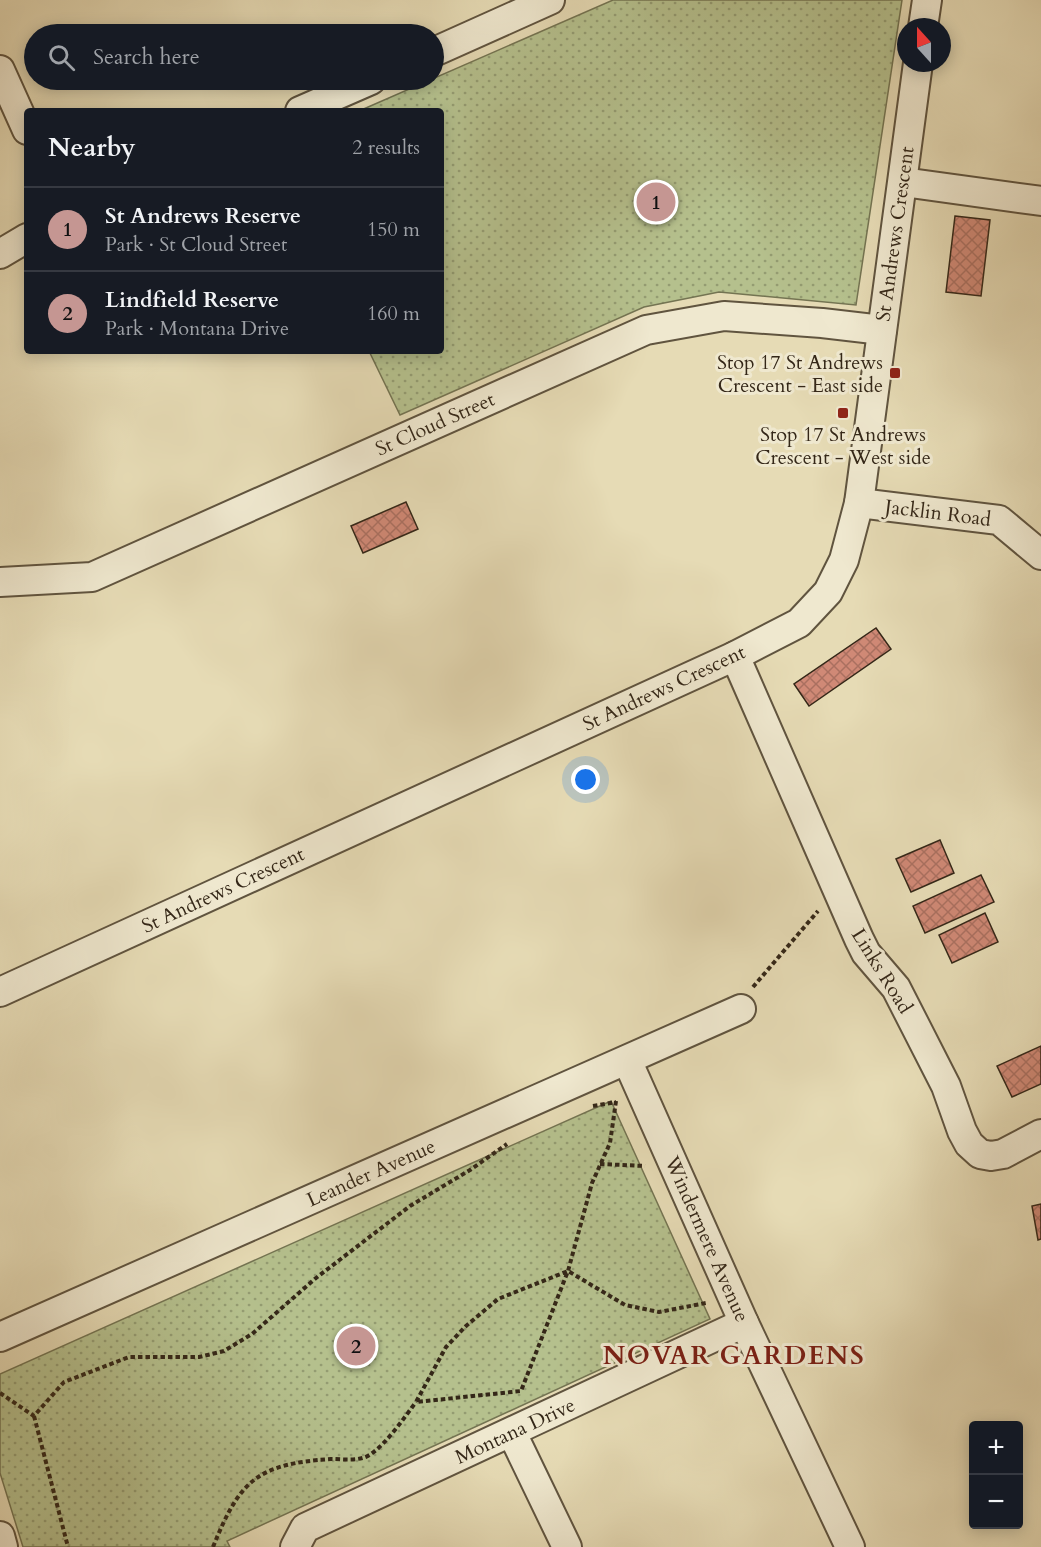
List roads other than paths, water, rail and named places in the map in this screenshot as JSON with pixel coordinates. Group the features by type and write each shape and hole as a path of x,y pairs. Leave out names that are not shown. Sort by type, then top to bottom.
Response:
{"street":[{"path":"444,48 550,0"},
{"path":"924,18 927,0"},
{"path":"0,70 24,123"},
{"name":"St Andrews Crescent","path":"0,992 735,656 799,623 828,592 844,560 859,503 917,72"},
{"path":"307,108 348,90"},
{"path":"903,182 1041,201"},
{"path":"0,254 24,240"},
{"name":"St Cloud Street","path":"0,582 92,577 646,330 724,316 882,330"},
{"name":"Jacklin Road","path":"859,503 999,520 1041,555"},
{"name":"Links Road","path":"735,656 866,953 896,988 946,1086 969,1144 980,1154 992,1156 1003,1154 1041,1134"},
{"name":"Leander Avenue","path":"0,1337 741,1009"},
{"name":"Windermere Avenue","path":"627,1060 744,1323 850,1547"},
{"name":"Montana Drive","path":"295,1547 305,1528 744,1323"},
{"path":"512,1433 567,1547"},
{"path":"0,1536 3,1547"}],"place":[{"name":"St Andrews Reserve","path":"656,202"},
{"name":"Stop 17 St Andrews Crescent - East side","path":"895,373"},
{"name":"Stop 17 St Andrews Crescent - West side","path":"843,413"},
{"name":"Lindfield Reserve","path":"356,1346"}],"district":[{"name":"NOVAR GARDENS","path":"734,1355"}]}
